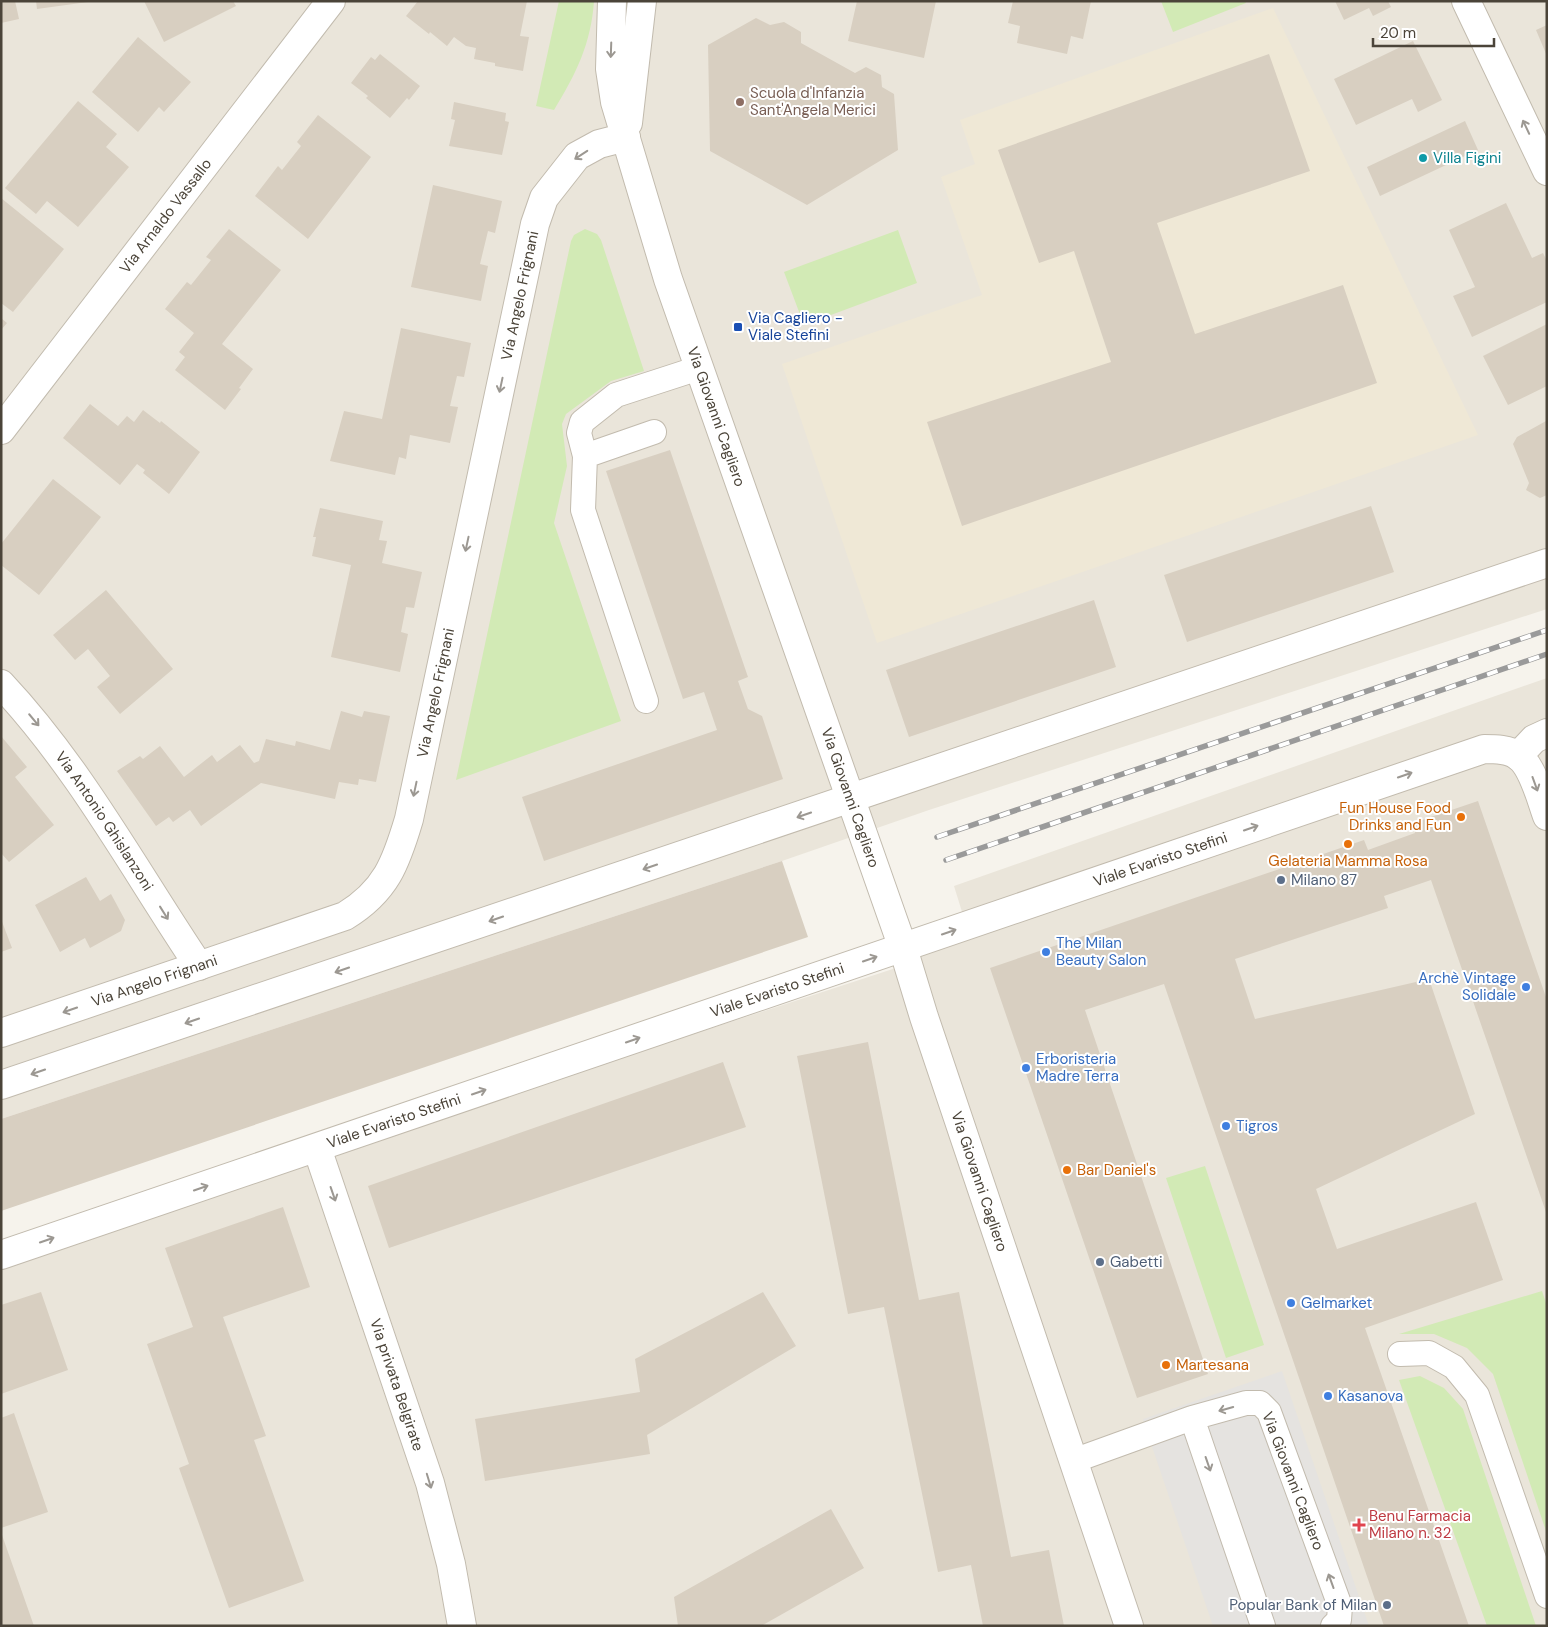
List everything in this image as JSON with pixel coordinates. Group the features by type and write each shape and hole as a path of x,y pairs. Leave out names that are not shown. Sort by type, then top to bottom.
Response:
{"street":[{"name":"Via Arnaldo Vassallo","path":"1,430 331,1"},
{"name":"Via Giovanni Cagliero","path":"612,1 610,69 615,102 668,279 902,948 1129,1626"},
{"name":"Via Giovanni Cagliero","path":"626,137 642,1"},
{"path":"1466,1 1547,171"},
{"name":"Via Angelo Frignani","path":"1,1033 345,916 363,906 390,872 400,849 409,819 535,224 544,198 577,156 599,144 626,137"},
{"path":"1,1085 1547,563"},
{"name":"Via Antonio Ghislanzoni","path":"1,684 34,720 88,794 199,966"},
{"path":"1547,733 1534,739 1518,756 1526,763 1547,816"},
{"name":"Viale Evaristo Stefini","path":"1,1256 1484,749 1500,749 1518,756"},
{"name":"Via privata Belgirate","path":"317,1148 430,1483 451,1564 462,1626"}],"lane":[{"path":"646,701 583,510 585,456 579,433 582,422 616,395 699,368"},
{"path":"585,456 654,432"},
{"path":"1400,1354 1429,1353 1454,1367 1477,1395 1547,1596"},
{"name":"Via Giovanni Cagliero","path":"1073,1461 1192,1418 1246,1403 1260,1403 1269,1412 1340,1606 1339,1620 1333,1626"},
{"path":"1192,1418 1263,1626"}],"shaded area":[{"path":"1,1 1547,1 1547,609 929,810 782,861 1,1119"},
{"path":"1273,8 1478,435 877,643 782,364 982,295 941,177 975,164 960,120"},
{"path":"1547,678 1547,1626 1,1626 1,1260 899,967 967,928 954,886"},
{"path":"1282,1371 1369,1626 1213,1626 1143,1419"}],"green space":[{"path":"559,1 594,1 586,45 576,71 554,110 536,106"},
{"path":"1161,1 1245,1 1246,3 1173,32"},
{"path":"585,229 597,234 601,240 644,371 611,381 566,414 562,424 567,466 554,523 621,721 456,780 571,241 574,235"},
{"path":"898,230 917,283 804,325 784,272"},
{"path":"1205,1166 1264,1345 1226,1358 1166,1178"},
{"path":"1542,1291 1547,1306 1547,1534 1493,1374 1467,1348 1434,1334 1399,1334"},
{"path":"1420,1376 1444,1388 1463,1409 1536,1626 1487,1626 1399,1380"}],"building":[{"path":"1,1 15,1 19,19 1,23"},
{"path":"36,1 88,1 88,2 37,9"},
{"path":"144,1 233,1 236,6 164,42"},
{"path":"418,1 527,1 520,36 529,37 523,71 495,66 495,63 474,59 476,48 466,46 454,37 447,46 430,32 429,34 406,16"},
{"path":"857,1 936,1 924,58 848,41"},
{"path":"1013,1 1091,1 1083,39 1071,36 1067,54 1017,43 1020,26 1008,23"},
{"path":"1335,1 1388,1 1391,7 1373,16 1369,8 1344,20"},
{"path":"756,18 770,25 784,22 801,32 801,43 855,73 866,67 881,75 882,87 894,94 898,150 807,205 710,151 708,45"},
{"path":"1547,25 1547,56 1536,30"},
{"path":"138,37 191,82 164,112 159,107 138,132 92,92"},
{"path":"1413,41 1442,100 1418,112 1412,99 1356,125 1334,79"},
{"path":"380,54 420,86 409,100 407,98 390,118 366,98 368,96 351,83 371,57 375,60"},
{"path":"1269,54 1310,171 1157,223 1195,334 1343,285 1377,383 962,526 927,422 1111,362 1074,251 1039,263 998,150"},
{"path":"78,101 117,134 106,147 129,167 78,227 47,201 36,214 5,188"},
{"path":"454,102 506,113 505,121 509,122 502,155 449,146 455,120 451,119"},
{"path":"318,115 371,157 308,239 255,196 278,166 282,170 301,146 297,142"},
{"name":"Villa Figini","path":"1465,121 1478,150 1380,196 1367,167"},
{"path":"433,185 502,201 495,233 488,231 480,264 488,266 481,301 411,287"},
{"path":"1,198 64,249 13,312 1,303"},
{"path":"1506,203 1532,258 1543,253 1547,261 1547,302 1472,337 1453,296 1475,287 1449,230"},
{"path":"229,229 281,270 222,344 253,369 225,410 175,370 185,357 179,352 194,333 165,309 187,282 191,285 211,260 206,257"},
{"path":"1,318 7,323 1,330"},
{"path":"1547,324 1547,386 1508,405 1483,356"},
{"path":"401,328 471,343 464,377 457,376 450,406 458,407 450,443 410,435 406,459 399,457 395,475 330,461 344,411 382,419"},
{"path":"90,404 118,426 127,416 134,422 143,410 160,423 161,421 200,452 169,494 143,473 145,470 137,464 120,485 63,438"},
{"path":"1546,421 1547,495 1540,498 1526,490 1529,483 1513,444 1517,437"},
{"path":"670,450 748,677 738,681 748,709 762,716 783,779 544,861 522,797 717,730 704,692 683,699 606,471"},
{"path":"53,479 101,517 39,595 1,565 1,544"},
{"path":"1371,506 1394,572 1187,642 1164,575"},
{"path":"320,508 383,521 379,540 387,541 382,563 422,572 414,608 406,607 401,632 408,634 400,672 331,657 351,565 312,556 316,537 313,537"},
{"path":"106,590 173,669 120,714 97,687 110,676 88,649 75,660 53,635"},
{"path":"1094,600 1116,667 909,737 886,670"},
{"path":"341,711 362,717 364,711 390,716 376,782 359,779 358,785 339,782 335,799 261,783 201,826 190,810 173,822 169,817 156,826 117,771 140,756 143,759 160,746 184,777 212,755 217,762 240,745 254,763 259,761 266,739 295,746 296,741 330,750"},
{"path":"1,736 27,767 15,777 54,825 9,862 1,853"},
{"path":"1478,801 1547,1000 1547,1215 1431,880 1384,896 1388,908 1235,959 1255,1019 1429,979 1475,1114 1316,1189 1337,1249 1476,1202 1503,1280 1365,1328 1469,1626 1384,1626 1164,984 1085,1010 1208,1374 1137,1398 990,968 1364,840 1368,850 1415,833 1413,823"},
{"path":"782,861 808,937 1,1211 1,1119"},
{"path":"86,877 100,901 111,894 125,920 121,931 90,948 85,938 60,952 35,905"},
{"path":"1,919 12,948 1,952"},
{"path":"868,1042 919,1300 959,1292 1011,1557 1049,1550 1064,1626 983,1626 971,1565 938,1572 884,1307 848,1314 797,1056"},
{"path":"723,1062 746,1127 389,1248 368,1186"},
{"path":"283,1207 310,1287 223,1317 266,1436 254,1440 304,1581 229,1608 179,1468 189,1464 147,1344 193,1327 165,1248"},
{"path":"41,1292 68,1370 1,1394 1,1305"},
{"path":"763,1292 796,1346 647,1435 650,1454 485,1481 475,1419 640,1392 635,1359"},
{"path":"14,1413 48,1512 1,1528 1,1418"},
{"path":"831,1509 864,1568 761,1626 678,1626 674,1597"},
{"path":"2,1535 34,1626 1,1626"}],"railway":[{"path":"937,837 1547,630"},
{"path":"946,860 1547,654"}],"place":[{"name":"Scuola d'Infanzia Sant'Angela Merici","path":"740,102"},
{"name":"Villa Figini","path":"1423,158"},
{"name":"Via Cagliero - Viale Stefini","path":"738,327"},
{"name":"Fun House Food Drinks and Fun","path":"1461,817"},
{"name":"Gelateria Mamma Rosa","path":"1348,844"},
{"name":"Milano 87","path":"1281,880"},
{"name":"The Milan Beauty Salon","path":"1046,952"},
{"name":"Archè Vintage Solidale","path":"1526,987"},
{"name":"Erboristeria Madre Terra","path":"1026,1068"},
{"name":"Tigros","path":"1226,1126"},
{"name":"Bar Daniel's","path":"1067,1170"},
{"name":"Gabetti","path":"1100,1262"},
{"name":"Gelmarket","path":"1291,1303"},
{"name":"Martesana","path":"1166,1365"},
{"name":"Kasanova","path":"1328,1396"},
{"name":"Benu Farmacia Milano n. 32","path":"1359,1525"},
{"name":"Popular Bank of Milan","path":"1387,1605"}]}
